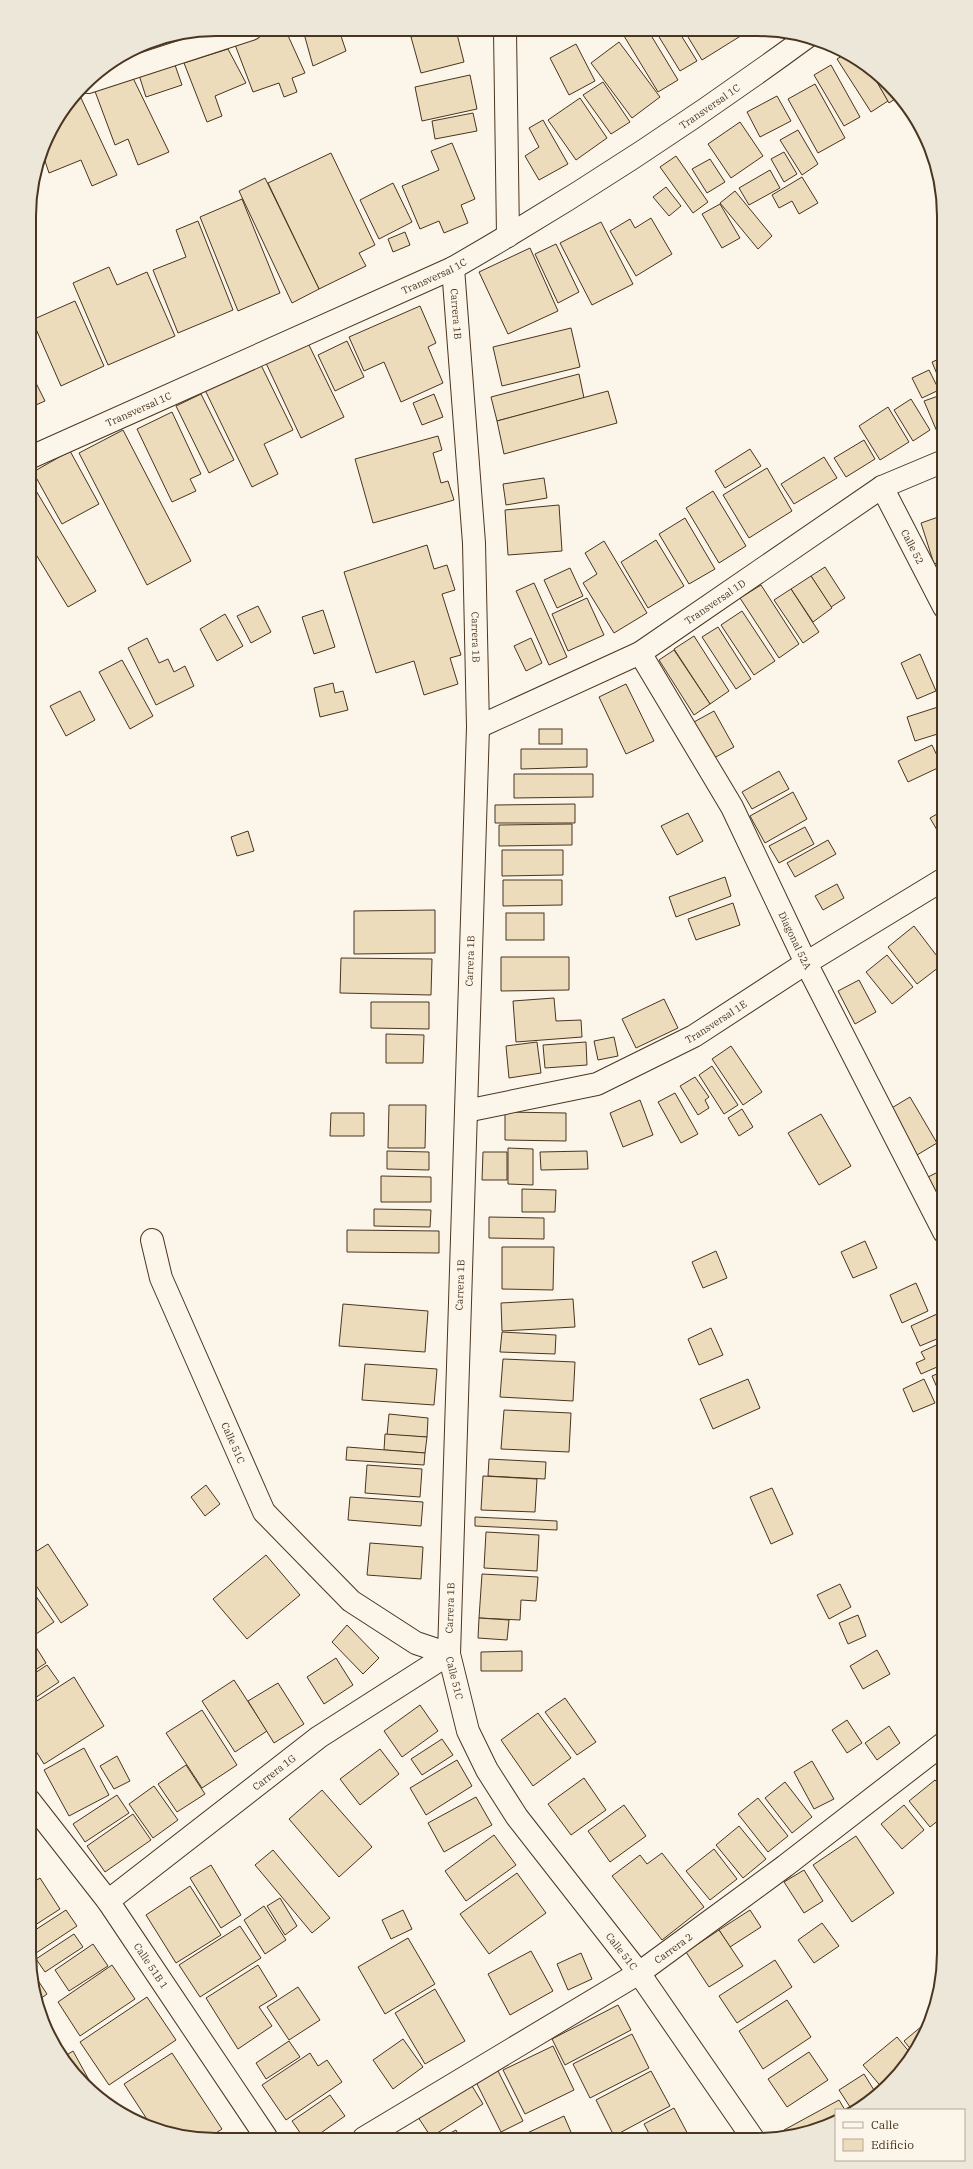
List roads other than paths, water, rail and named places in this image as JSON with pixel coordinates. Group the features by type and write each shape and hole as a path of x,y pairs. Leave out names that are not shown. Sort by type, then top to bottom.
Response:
{"street":[{"path":"101,78 229,36"},
{"path":"505,36 508,236"},
{"name":"Transversal 1C","path":"36,455 453,268 508,236 726,96 801,41"},
{"name":"Carrera 1B","path":"449,1654 478,726 474,543 453,268"},
{"name":"Transversal 1D","path":"478,726 640,653 882,487 937,464"},
{"name":"Calle 52","path":"882,487 937,593"},
{"name":"Diagonal 52A","path":"640,653 732,807 806,963 937,1218"},
{"name":"Transversal 1E","path":"466,1111 597,1084 694,1036 806,963 937,883"},
{"name":"Calle 51C","path":"152,1240 161,1278 264,1512 351,1601 416,1643 449,1654 468,1731 487,1770 517,1817 639,1973 749,2133"},
{"name":"Carrera 1G","path":"108,1901 319,1736 449,1654"},
{"name":"Carrera 2","path":"372,2133 639,1973 785,1866 937,1748"},
{"name":"Calle 51B 1","path":"36,1809 108,1901 263,2133"}]}
